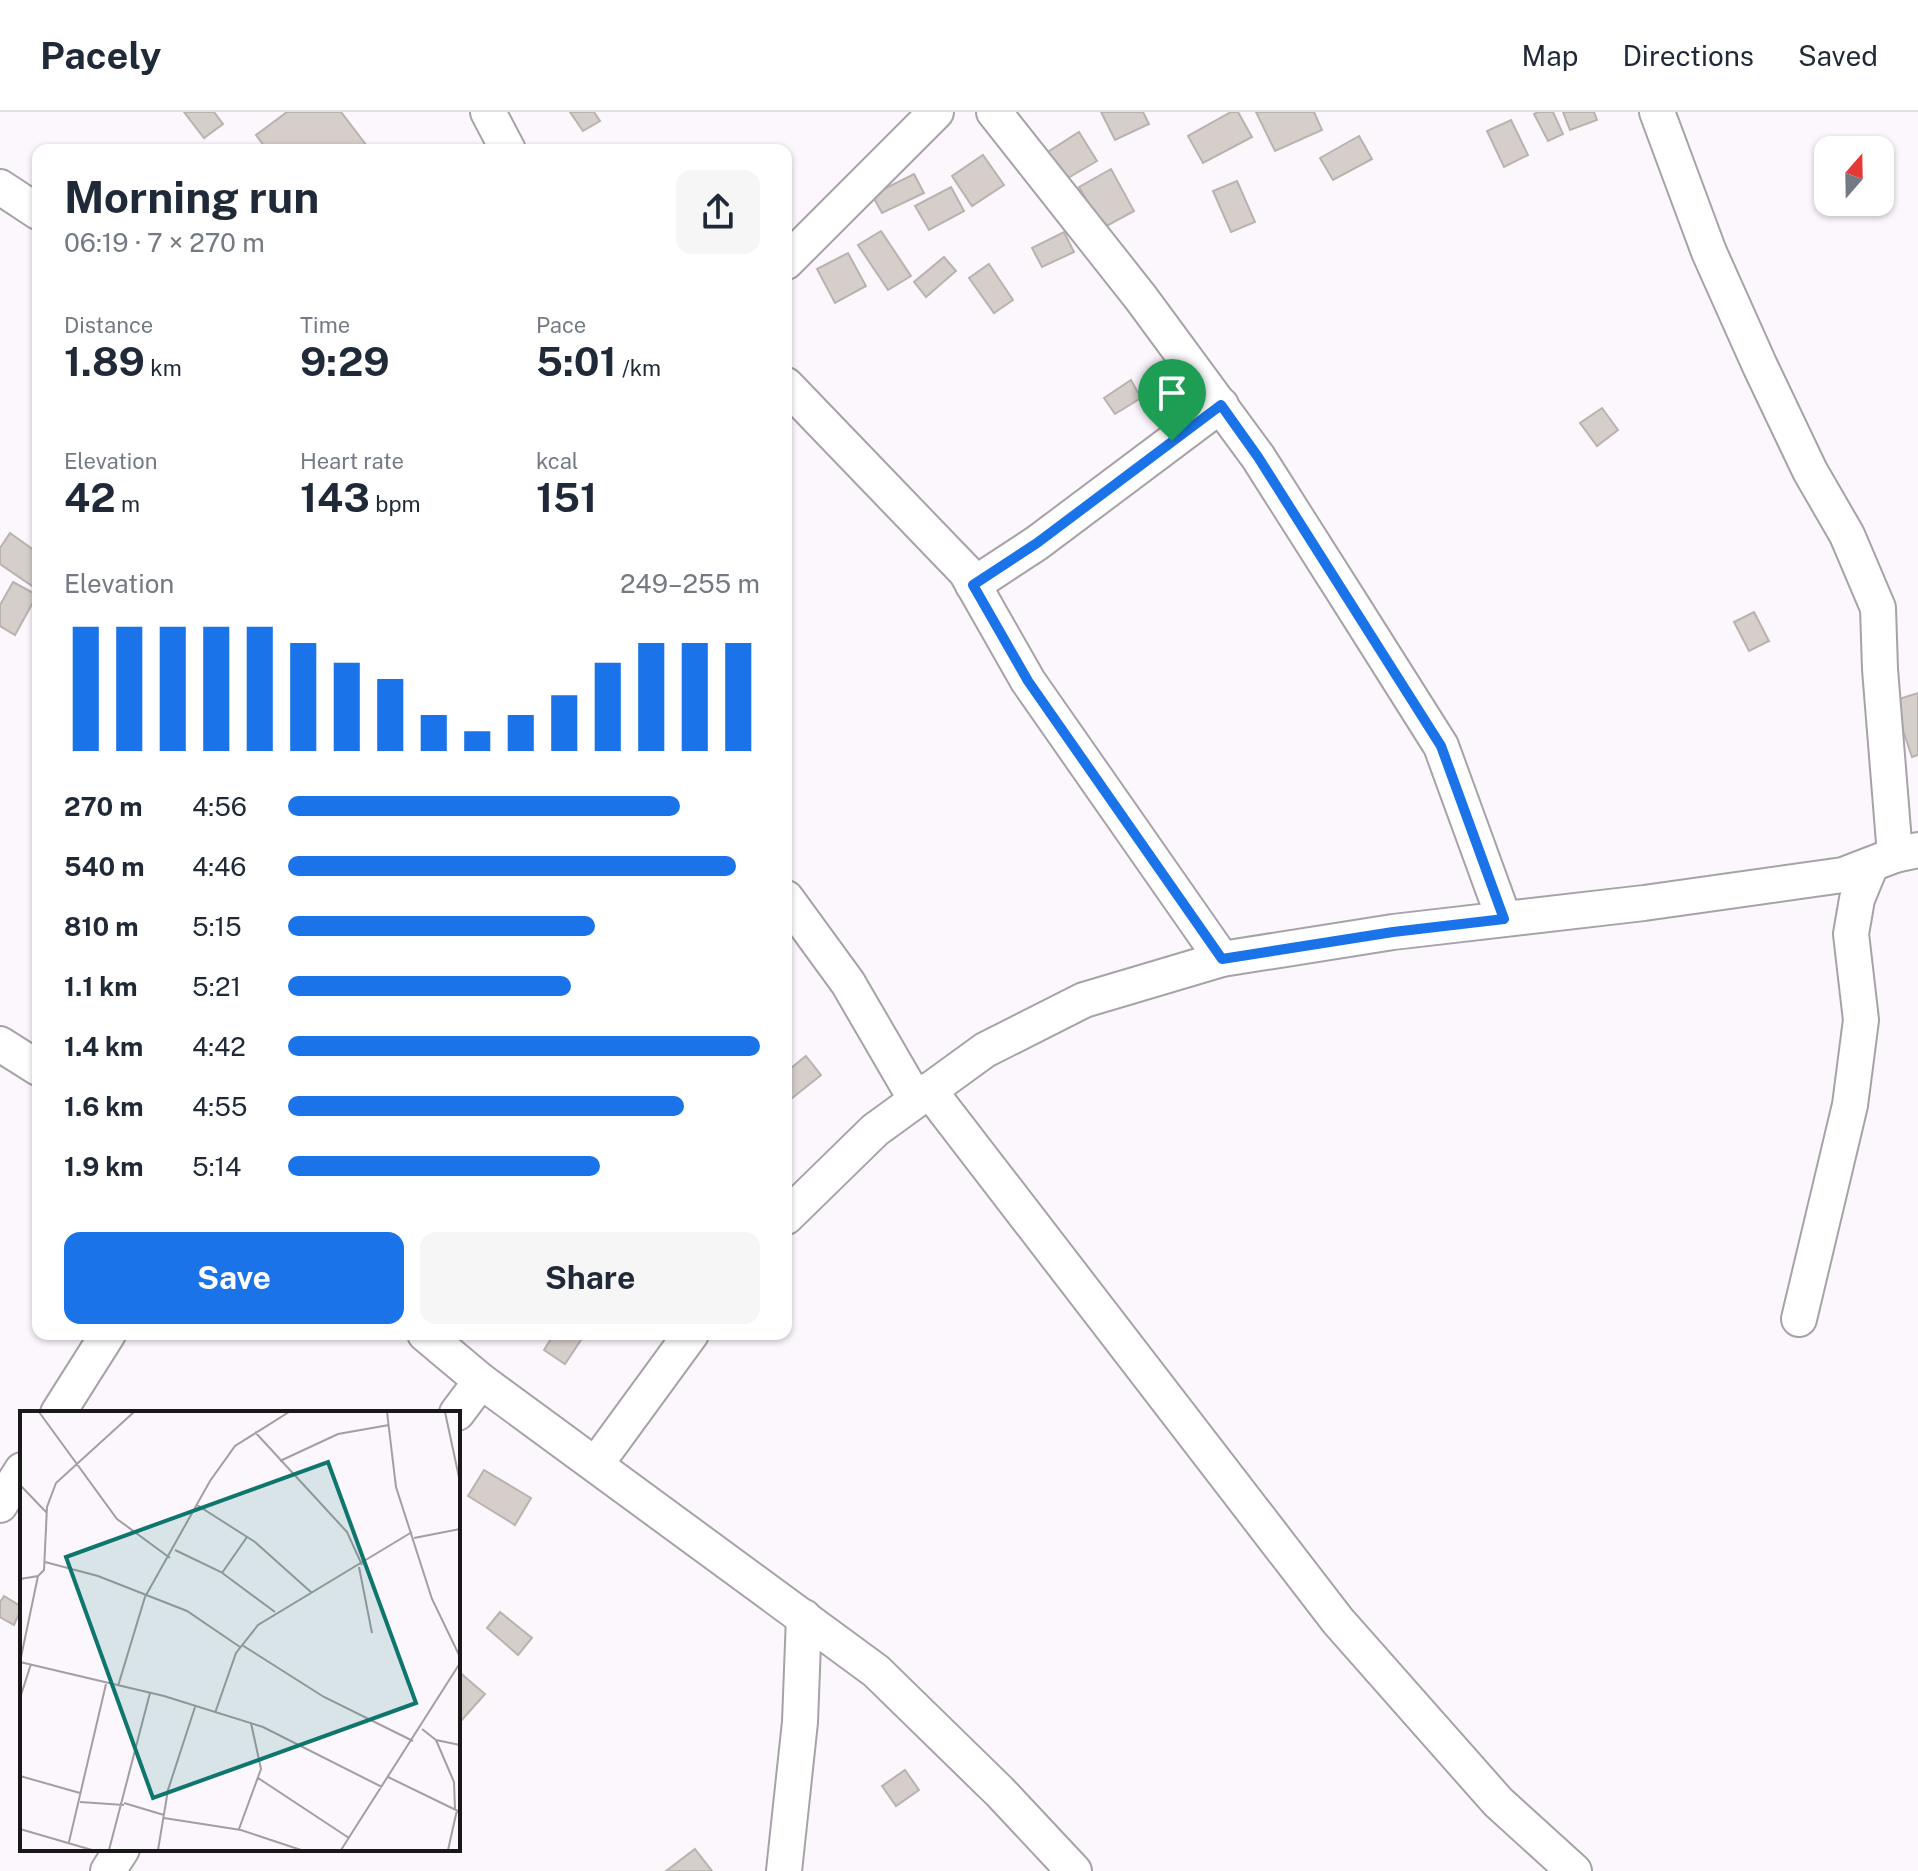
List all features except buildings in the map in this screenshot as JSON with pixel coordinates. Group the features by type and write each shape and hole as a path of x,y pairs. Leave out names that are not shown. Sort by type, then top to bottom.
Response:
{"street":[{"path":"488,112 505,144"},
{"path":"792,256 936,112"},
{"path":"994,112 1141,298 1258,457 1441,746 1504,919"},
{"path":"1657,112 1709,252 1753,351 1810,471 1847,535 1878,608 1894,857 1857,899 1851,934 1861,1020 1850,1105 1799,1319"},
{"path":"0,187 32,208"},
{"path":"792,391 966,572 1028,681 1222,959"},
{"path":"973,585 1037,543 1221,405"},
{"path":"792,1211 875,1130 922,1095 985,1050 1084,1000 1222,959 1393,932 1644,903 1843,875 1894,857"},
{"path":"792,906 848,983 922,1095 1338,1621 1498,1802 1574,1871"},
{"path":"0,1044 32,1062"},
{"path":"59,1411 104,1340"},
{"path":"432,1340 481,1381 876,1671 1000,1792 1074,1871"},
{"path":"596,1464 687,1340"},
{"path":"458,1411 481,1381"},
{"path":"0,1505 20,1473"},
{"path":"784,1871 800,1722 804,1617"},
{"path":"108,1871 121,1851"}],"route":[{"path":"1221,405 1258,457 1441,746 1504,919 1393,932 1222,959 1028,681 973,585 1037,543 1172,441 1221,405"}]}
